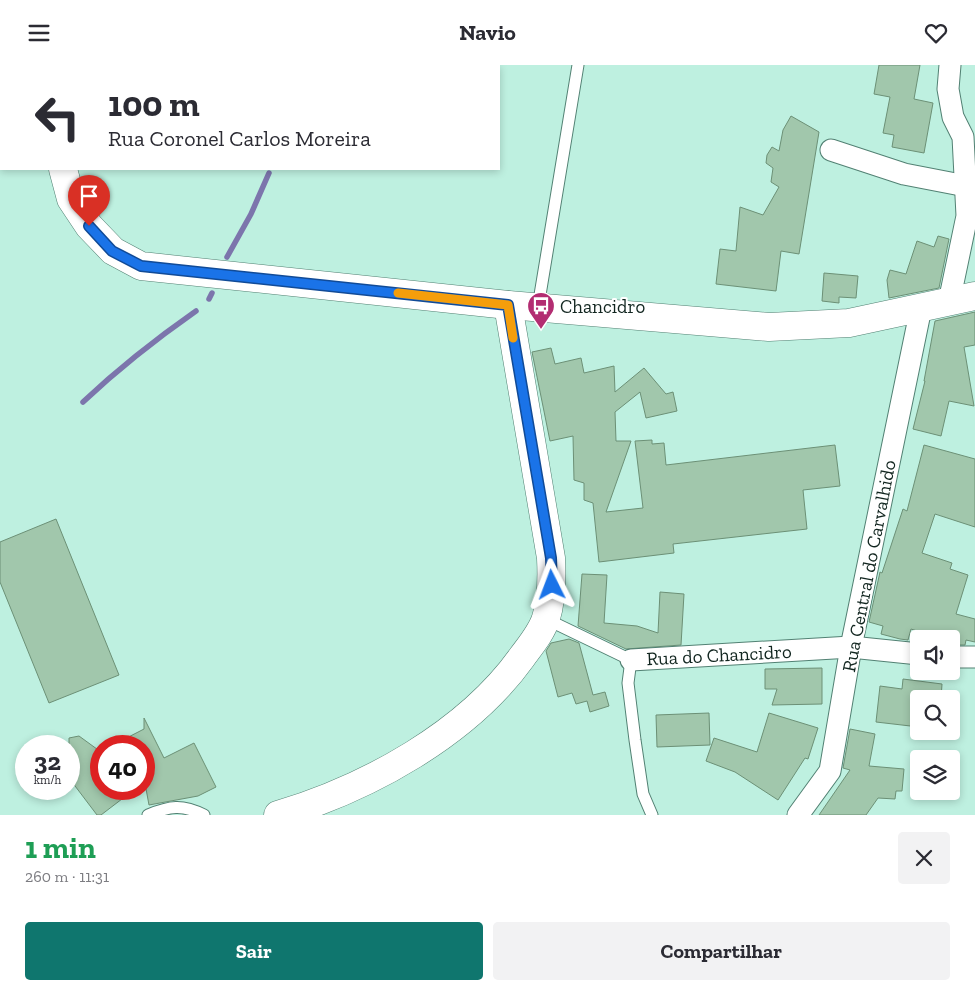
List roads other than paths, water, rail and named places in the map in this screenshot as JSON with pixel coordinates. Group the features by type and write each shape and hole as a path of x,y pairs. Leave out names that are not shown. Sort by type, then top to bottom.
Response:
{"main road":[{"path":"63,170 71,199 89,226 112,251 141,266 508,305 769,327 848,323 962,299"},
{"path":"278,815 308,806 365,781 419,751 460,721 493,693 530,646 546,619 552,585 551,558 508,305"}],"street":[{"path":"950,65 948,89 953,117 969,136 962,299"},
{"path":"831,150 904,174 966,187"},
{"name":"Rua Central do Carvalhido","path":"798,815 830,771 851,647 921,308"},
{"name":"Rua do Chancidro","path":"631,660 851,647 910,653"},
{"path":"960,657 975,657"}],"lane":[{"path":"538,307 578,65"},
{"name":"Rua do Chancidro","path":"546,619 631,660"},
{"path":"631,660 628,683 635,740 643,794 652,815"},
{"path":"148,815 177,807 188,808 204,815"}],"waterway":[{"path":"227,257 251,214 269,173"},
{"path":"209,299 212,293"},
{"path":"83,402 166,332 196,311"}],"place":[{"name":"Chancidro","path":"541,330"}]}
